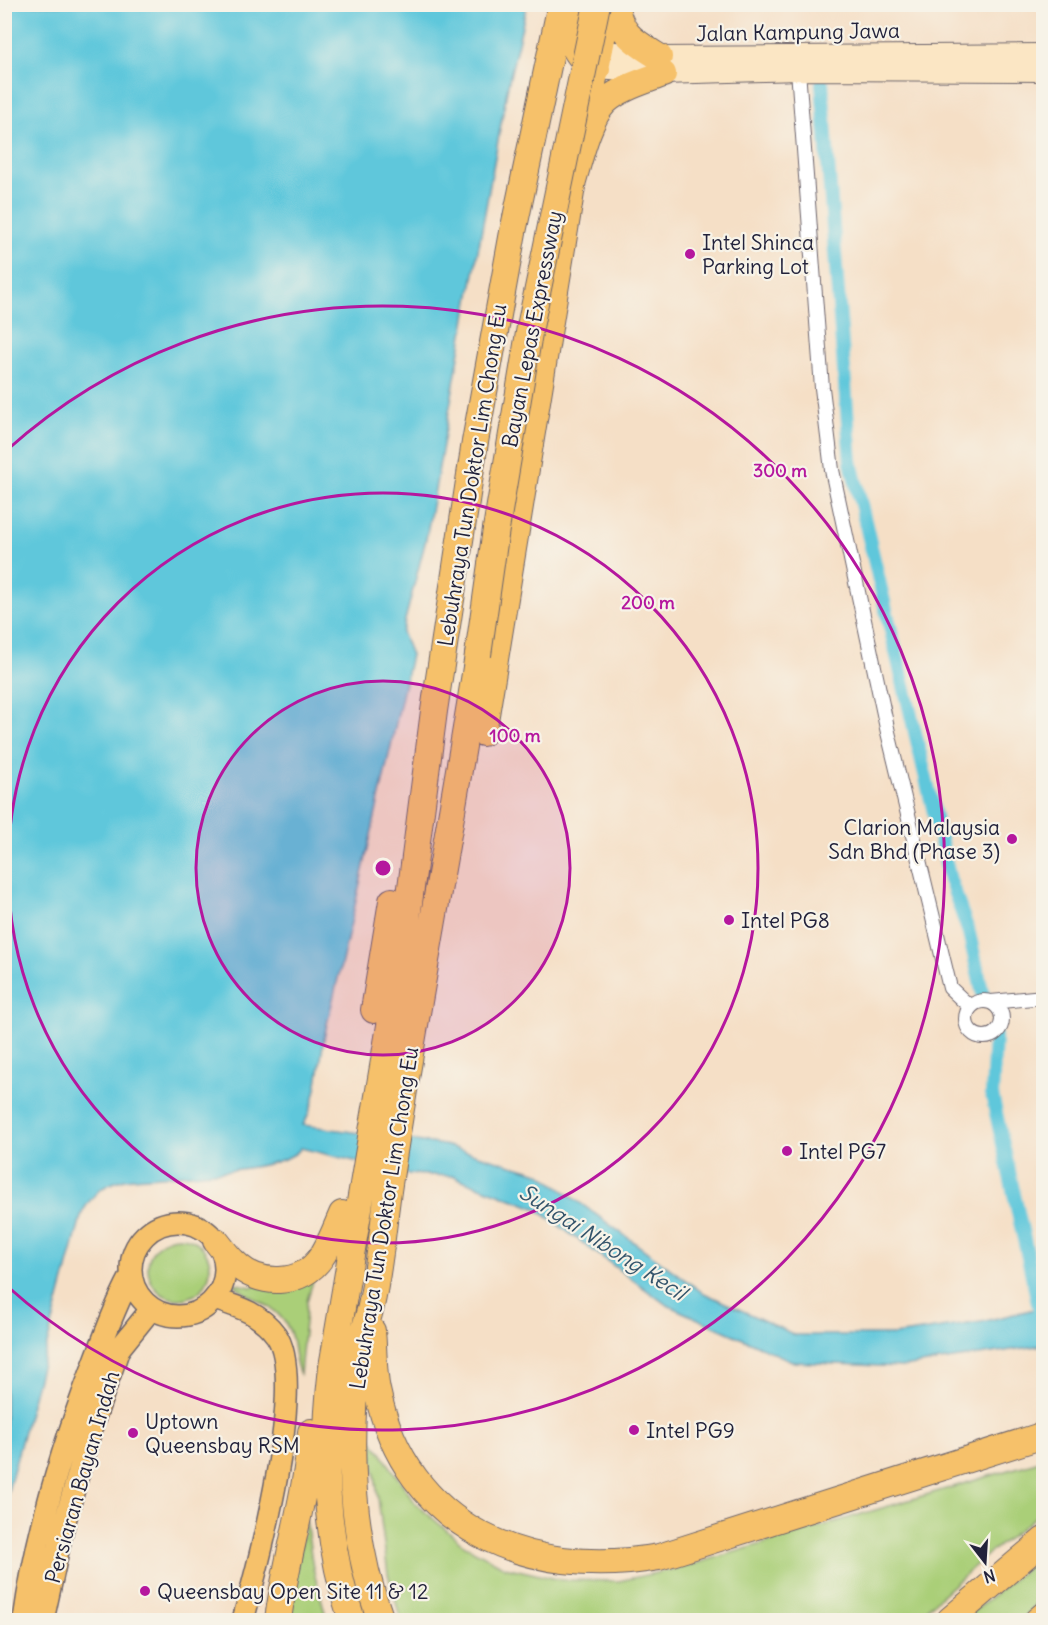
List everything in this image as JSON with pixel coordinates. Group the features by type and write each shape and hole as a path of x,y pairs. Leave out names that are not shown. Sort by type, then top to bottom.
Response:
{"highway":[{"name":"Lebuhraya Tun Doktor Lim Chong Eu","path":"403,949 434,711 493,344 513,232 564,45 561,4"},
{"path":"569,4 569,33 564,45 577,55 599,60"},
{"name":"Bayan Lepas Expressway","path":"470,653 524,273 580,4"},
{"name":"Bayan Lepas Expressway","path":"470,653 496,529 530,327 597,4"},
{"name":"Lebuhraya Tun Doktor Lim Chong Eu","path":"441,887 471,796 492,684 572,184 609,4"},
{"path":"572,184 594,119 605,102 661,65 631,39 619,23 615,4"},
{"name":"Lebuhraya Tun Doktor Lim Chong Eu","path":"381,1620 360,1544 353,1481 356,1367 360,1340 371,1305 401,1102 441,887 470,653"},
{"name":"Lebuhraya Tun Doktor Lim Chong Eu","path":"352,1620 333,1545 326,1469 326,1420 355,1183 368,1100 470,653"},
{"path":"368,1100 419,741 434,711"},
{"path":"216,1241 243,1271 256,1278 284,1280 311,1269 322,1256 355,1183"},
{"path":"278,1620 283,1578 310,1452 318,1344 342,1214"},
{"path":"371,1305 376,1388 395,1446 413,1477 437,1503 472,1530 511,1550 536,1557 591,1563 659,1557 1044,1435"},
{"path":"950,1620 1044,1540"},
{"path":"1038,1620 1044,1614"}],"main road":[{"path":"185,1222 207,1232 216,1241 223,1255 226,1270 222,1286 214,1299 192,1314 164,1314 152,1308 142,1300 131,1276 134,1252 141,1241 160,1226 185,1222"},
{"name":"Persiaran Bayan Indah","path":"24,1620 54,1479 78,1404 118,1300 131,1276"},
{"path":"214,1299 244,1308 258,1317 276,1335 284,1353 287,1385 280,1449 262,1550 255,1620"},
{"name":"Persiaran Bayan Indah","path":"43,1620 63,1528 93,1423 119,1349 152,1308"},
{"path":"243,1620 262,1550"}],"street":[{"name":"Jalan Kampung Jawa","path":"661,65 1044,54"},
{"name":"Jalan Kampung Jawa","path":"599,60 661,65 798,70 1044,70"},
{"path":"798,70 822,388 832,470 887,728 946,974 950,988 970,1006"},
{"path":"991,1002 998,1007 1003,1019 997,1033 988,1037 978,1036 969,1029 966,1018 970,1006 976,1002 1044,997"}],"green space":[{"path":"179,1237 201,1246 210,1268 201,1290 179,1299 157,1290 148,1268 157,1246"},
{"path":"316,1271 307,1301 300,1374 286,1324 274,1310 233,1283 251,1287"},
{"path":"370,1437 416,1504 465,1546 505,1567 561,1580 619,1581 688,1566 1043,1460 1043,1511 987,1555 914,1620 401,1620 388,1574"},
{"path":"306,1520 313,1568 327,1620 285,1620"},
{"path":"1043,1555 1043,1596 1022,1620 963,1620"}],"water":[{"name":"Sungai Nibong Kecil","path":"5,5 527,5 508,85 426,539 402,632 411,655 324,1037 316,1089 309,1114 303,1125 444,1145 539,1173 702,1292 795,1335 895,1335 981,1322 1043,1307 1043,1345 902,1367 794,1362 667,1305 535,1208 452,1176 408,1174 301,1148 290,1157 247,1168 125,1179 104,1187 90,1200 82,1213 5,1502"}],"waterway":[{"path":"822,83 851,462 950,880 969,933 984,999"},
{"path":"995,1036 992,1095 1043,1325"}],"place":[{"name":"Intel Shinca Parking Lot","path":"690,254"},
{"name":"Clarion Malaysia Sdn Bhd (Phase 3)","path":"1012,839"},
{"name":"Intel PG8","path":"729,920"},
{"name":"Intel PG7","path":"787,1151"},
{"name":"Intel PG9","path":"634,1430"},
{"name":"Uptown Queensbay RSM","path":"133,1433"},
{"name":"Queensbay Open Site 11 & 12","path":"145,1591"}]}
